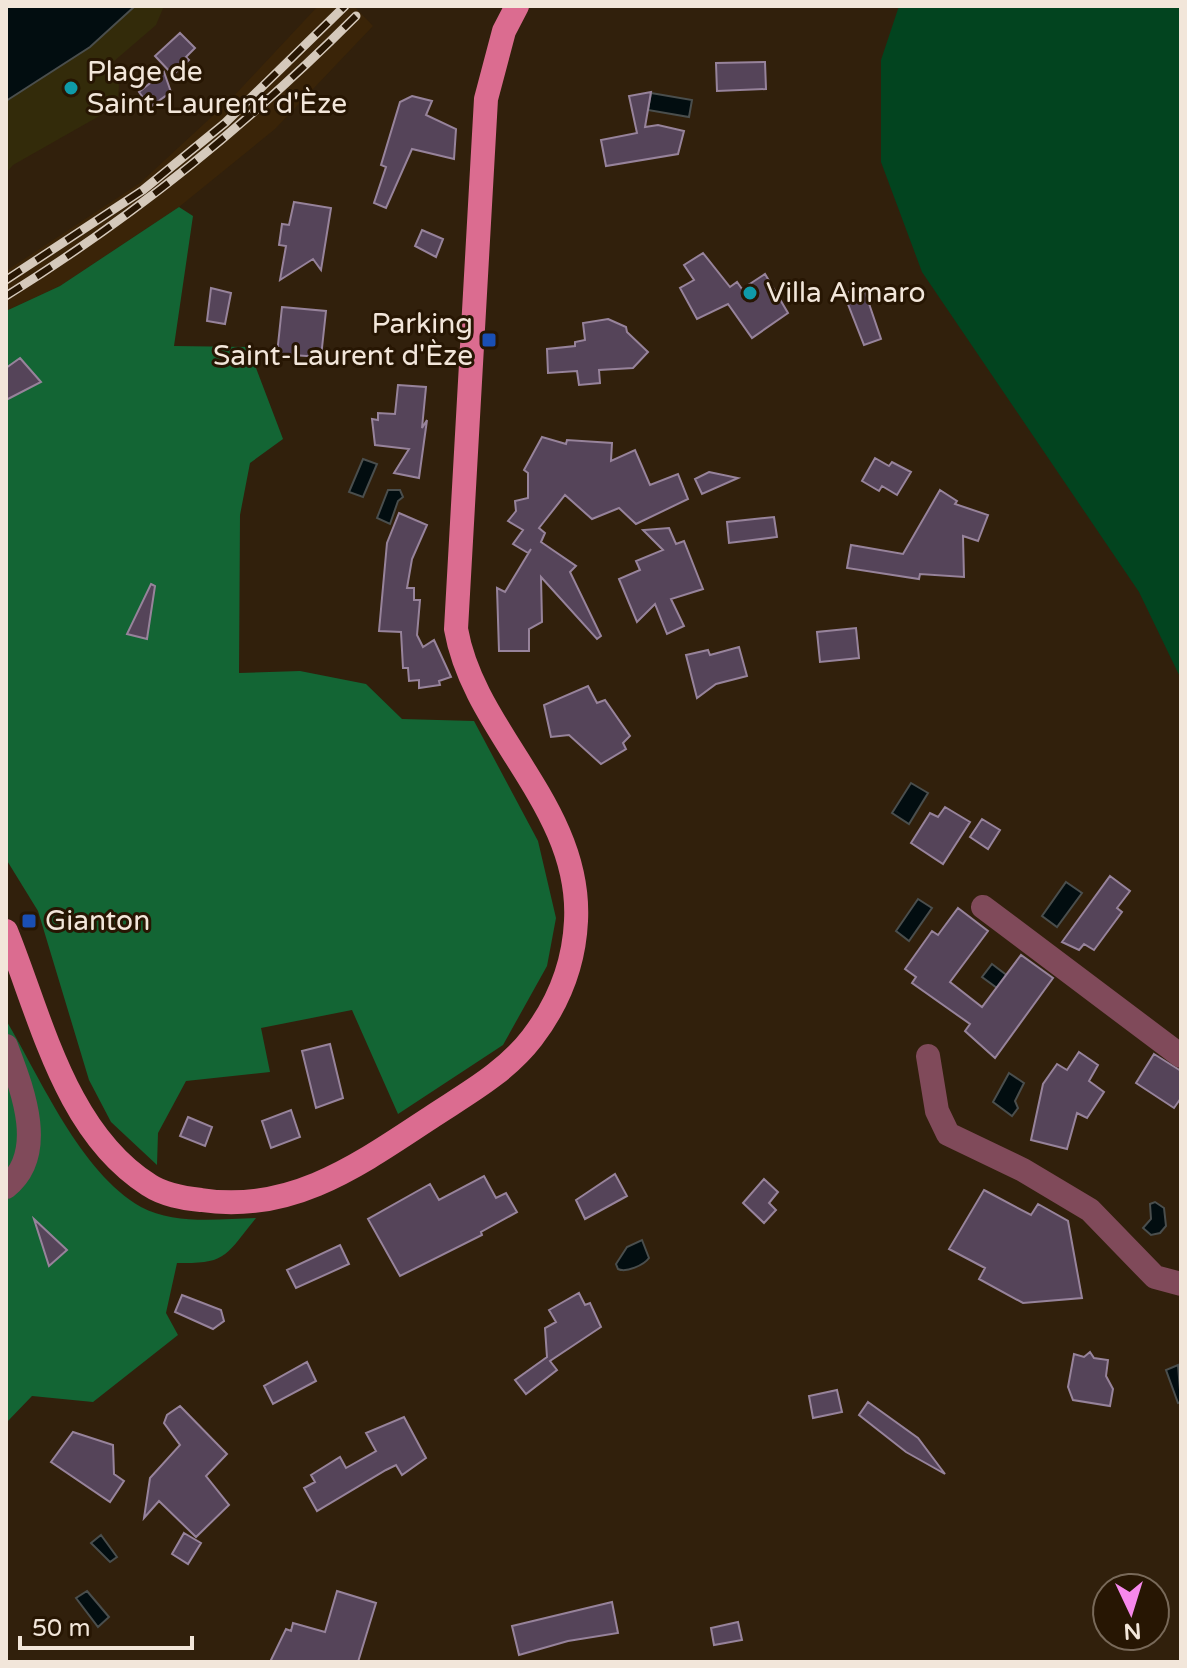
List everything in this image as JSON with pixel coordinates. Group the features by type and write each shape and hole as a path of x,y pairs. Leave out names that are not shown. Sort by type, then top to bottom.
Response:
{"main road":[{"path":"6,931 66,1082 98,1136 129,1171 152,1187 181,1198 211,1202 270,1199 321,1185 359,1165 497,1073 530,1041 562,989 573,946 575,878 568,856 478,689 464,659 456,629 486,99 504,31 517,6"}],"street":[{"path":"983,907 1181,1056"},
{"path":"6,1046 26,1098 29,1123 18,1175 6,1187"},
{"path":"928,1056 937,1111 948,1134 1023,1170 1090,1210 1155,1277 1181,1284"}],"shaded area":[{"path":"6,6 135,6 90,47 6,101"},
{"path":"318,6 354,6 373,26 275,129 179,207 60,286 6,311 6,271 140,183 231,99"},
{"path":"651,93 692,100 689,117 648,110"},
{"path":"363,459 377,464 363,497 349,492"},
{"path":"388,490 400,490 403,497 398,501 390,524 377,518"},
{"path":"911,783 928,793 909,824 892,813"},
{"path":"1066,882 1082,893 1057,927 1042,916"},
{"path":"918,899 932,908 909,941 896,931"},
{"path":"992,964 1017,983 1008,996 982,977"},
{"path":"1009,1073 1024,1083 1015,1101 1018,1108 1012,1116 993,1102"},
{"path":"1155,1202 1164,1208 1166,1226 1160,1233 1151,1235 1143,1228 1151,1219 1150,1204"},
{"path":"642,1240 649,1258 635,1268 618,1269 616,1264 627,1247"},
{"path":"1178,1365 1181,1402 1178,1403 1166,1370"},
{"path":"101,1535 117,1557 110,1562 91,1543"},
{"path":"87,1591 109,1617 98,1627 76,1598"}],"green space":[{"path":"899,6 1181,6 1181,679 1139,592 922,272 881,162 881,60"},
{"path":"179,207 193,216 174,346 248,347 283,439 250,463 240,515 239,673 300,671 366,684 402,719 474,721 538,841 556,918 547,966 503,1045 398,1114 352,1010 261,1028 270,1072 186,1081 158,1133 157,1165 111,1122 89,1080 38,911 6,859 6,311 60,286"},
{"path":"6,1020 81,1148 119,1191 154,1213 182,1219 256,1218 224,1255 206,1262 177,1263 166,1313 178,1335 93,1402 32,1396 6,1423"}],"sand":[{"name":"Plage de Saint-Laurent d'Èze","path":"135,6 164,6 156,25 113,62 119,86 117,106 13,165 6,173 6,101 90,47"}],"building":[{"path":"180,33 195,48 186,57 189,60 173,75 155,56"},
{"path":"765,62 766,89 717,91 716,63"},
{"path":"164,72 171,92 150,107 139,92"},
{"path":"651,92 645,127 658,125 684,131 678,154 606,166 601,140 637,133 629,96"},
{"path":"412,96 432,101 426,115 456,129 454,159 412,149 386,208 374,203 386,167 381,165 400,102"},
{"path":"294,202 331,208 321,270 313,259 280,280 286,246 279,245 282,224 289,225"},
{"path":"422,230 443,239 436,257 415,246"},
{"name":"Villa Aimaro","path":"703,253 730,287 737,282 742,289 765,274 788,313 752,338 728,304 697,319 680,288 694,280 684,265"},
{"path":"863,286 881,339 864,345 844,294"},
{"path":"211,288 231,293 225,324 207,321"},
{"path":"282,307 326,311 321,357 277,354"},
{"path":"608,319 626,327 627,332 648,352 633,368 599,370 600,383 579,385 577,371 548,373 547,349 575,346 575,342 585,340 583,323"},
{"path":"20,358 41,382 6,400 6,368"},
{"path":"398,385 426,387 422,428 427,420 419,478 394,473 409,449 375,445 372,419 378,420 378,413 395,414"},
{"path":"542,437 566,444 567,440 612,443 611,461 635,450 650,485 678,474 688,499 636,524 619,508 592,519 565,495 539,528 545,533 541,542 576,566 570,572 601,636 597,639 541,577 542,622 529,629 529,651 499,651 497,588 505,592 531,549 528,553 513,544 523,530 508,521 516,511 515,501 528,498 528,473 524,470"},
{"path":"875,458 889,466 892,462 911,472 897,495 882,486 879,491 862,481"},
{"path":"709,472 738,478 702,494 695,479"},
{"path":"940,490 957,501 955,504 988,515 978,541 963,536 964,577 920,574 919,579 847,568 851,545 903,554"},
{"path":"399,513 427,525 412,559 407,588 414,588 414,600 420,600 417,635 423,647 434,640 451,677 439,681 440,685 419,688 419,680 409,681 408,668 403,668 401,632 379,631 387,543"},
{"path":"774,517 777,537 729,543 727,522"},
{"path":"669,528 676,544 684,541 703,589 671,599 684,626 667,634 655,604 637,622 619,579 640,570 636,561 663,550 643,530"},
{"path":"151,584 155,586 147,639 127,634"},
{"path":"856,628 859,658 820,662 817,632"},
{"path":"739,647 747,676 716,684 697,698 686,655 708,650 710,655"},
{"path":"588,686 597,703 605,700 630,736 623,743 626,749 601,764 569,735 551,737 544,705"},
{"path":"945,807 970,822 943,864 911,843 930,813 938,817"},
{"path":"982,819 1000,830 988,849 970,837"},
{"path":"1110,876 1130,891 1117,908 1122,912 1094,950 1084,944 1079,950 1062,942"},
{"path":"958,908 988,931 950,982 982,1007 1021,955 1053,978 995,1058 965,1031 970,1024 912,983 916,977 905,969 932,931 938,935"},
{"path":"330,1044 343,1098 316,1108 302,1051"},
{"path":"1079,1052 1098,1065 1089,1081 1104,1092 1087,1118 1077,1113 1067,1149 1031,1140 1043,1084 1057,1064 1067,1070"},
{"path":"1154,1054 1181,1071 1181,1098 1174,1108 1136,1083"},
{"path":"291,1110 300,1137 271,1148 262,1121"},
{"path":"188,1117 212,1127 205,1146 180,1136"},
{"path":"615,1174 627,1196 585,1219 576,1200"},
{"path":"484,1176 496,1198 506,1193 517,1212 481,1232 482,1235 400,1276 368,1219 430,1184 439,1200"},
{"path":"764,1179 778,1192 769,1203 776,1210 764,1223 743,1203"},
{"path":"984,1190 1031,1215 1038,1204 1068,1221 1082,1298 1023,1303 979,1279 985,1268 949,1249"},
{"path":"34,1219 67,1250 49,1266"},
{"path":"340,1245 349,1264 296,1288 287,1270"},
{"path":"579,1293 585,1305 590,1303 601,1327 550,1361 557,1370 526,1394 515,1380 547,1357 545,1328 556,1322 549,1310"},
{"path":"182,1295 221,1310 224,1321 213,1329 175,1312"},
{"path":"1090,1352 1094,1358 1108,1360 1106,1376 1113,1389 1110,1406 1073,1400 1068,1387 1074,1354 1084,1357"},
{"path":"307,1362 316,1381 273,1404 264,1386"},
{"path":"837,1390 842,1412 813,1418 809,1396"},
{"path":"868,1402 918,1438 945,1474 906,1452 859,1415"},
{"path":"180,1406 227,1454 206,1476 229,1505 196,1537 159,1501 144,1518 150,1478 180,1445 164,1423 167,1415"},
{"path":"404,1417 426,1458 402,1475 396,1465 317,1511 304,1488 315,1482 311,1475 340,1457 346,1468 376,1451 366,1433"},
{"path":"73,1432 113,1445 114,1474 124,1481 110,1502 51,1462"},
{"path":"184,1533 201,1543 188,1564 172,1554"},
{"path":"337,1591 376,1603 358,1662 270,1662 286,1629 291,1631 293,1623 325,1632"},
{"path":"612,1602 618,1633 568,1641 519,1655 512,1626"},
{"path":"738,1622 742,1640 714,1645 711,1628"}],"railway":[{"path":"6,280 143,190 225,123 345,6"},
{"path":"6,296 100,233 189,166 274,94 356,16"}],"place":[{"name":"Plage de Saint-Laurent d'Èze","path":"71,88"},
{"name":"Villa Aimaro","path":"750,293"},
{"name":"Parking Saint-Laurent d'Èze","path":"489,340"},
{"name":"Gianton","path":"29,921"}]}
